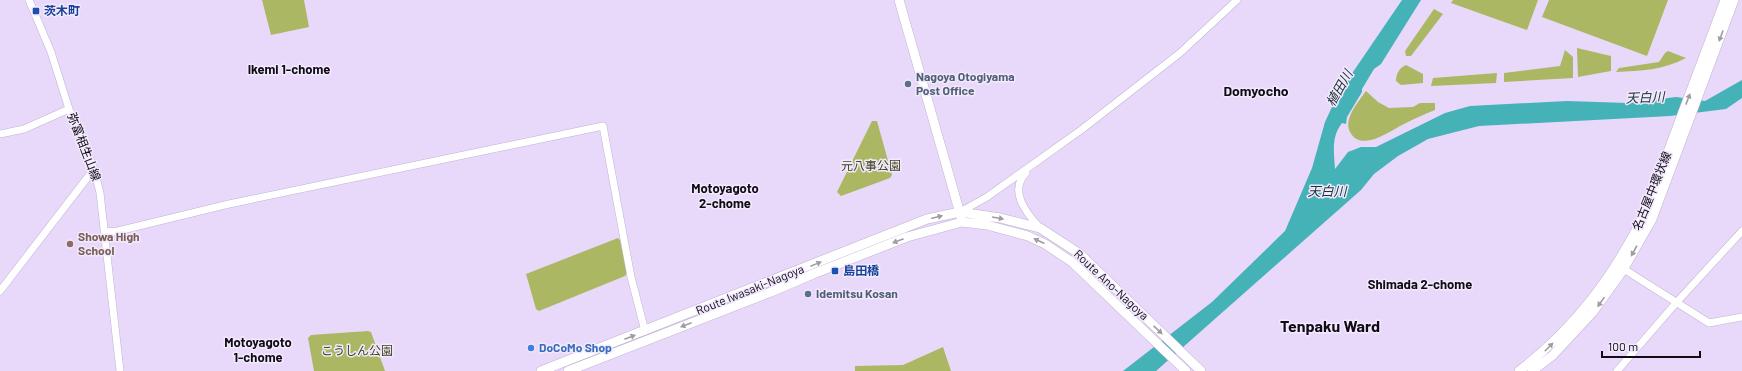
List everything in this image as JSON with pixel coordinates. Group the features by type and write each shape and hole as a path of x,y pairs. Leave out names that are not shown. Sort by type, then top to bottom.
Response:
{"main road":[{"path":"899,0 962,222"},
{"name":"名古屋中環状線","path":"1532,371 1552,356 1592,313 1652,219 1688,125 1725,0"},
{"name":"名古屋中環状線","path":"1519,371 1545,350 1577,317 1620,267 1645,213 1678,126 1734,0"},
{"name":"Route Ano-Nagoya","path":"960,212 1000,218 1040,228 1080,254 1198,368"},
{"name":"Route Iwasaki-Nagoya","path":"541,371 927,219 960,212"},
{"name":"Route Ano-Nagoya","path":"962,222 987,225 1028,236 1045,244 1072,262 1186,371"},
{"name":"Route Iwasaki-Nagoya","path":"568,371 907,237 962,222"}],"street":[{"name":"弥富相生山線","path":"30,0 51,52 69,109 94,169 100,193 120,371"},
{"path":"960,212 987,197 1036,163 1180,53 1237,0"},
{"path":"0,134 24,129 69,109"},
{"path":"104,232 118,231 229,204 603,126 630,270 645,331"},
{"path":"1036,163 1020,178 1019,196 1025,212 1040,228"},
{"path":"0,291 94,169"},
{"path":"962,222 987,197"},
{"path":"1617,371 1676,303 1742,231"},
{"path":"1620,267 1709,323 1742,316"}],"green space":[{"path":"262,0 304,0 309,27 271,35"},
{"path":"1453,0 1538,0 1527,30 1451,3"},
{"path":"1549,0 1668,0 1647,56 1542,17"},
{"path":"1434,9 1443,14 1411,56 1406,56 1405,51"},
{"path":"1577,48 1611,56 1611,71 1578,77"},
{"path":"1565,50 1573,57 1573,78 1504,82 1504,73 1560,66"},
{"path":"1668,51 1686,58 1661,67 1616,72 1619,68 1659,62"},
{"path":"1406,65 1423,74 1423,83 1401,85 1396,81 1398,72"},
{"path":"1497,73 1496,83 1431,86 1433,78"},
{"path":"1366,91 1378,102 1389,108 1413,107 1420,103 1435,103 1435,110 1415,118 1384,135 1368,141 1361,141 1355,138 1348,127 1353,110"},
{"name":"元八事公園","path":"872,121 877,121 892,175 890,178 841,196 837,192"},
{"path":"618,238 620,240 627,273 625,276 539,311 536,309 526,274"},
{"name":"こうしん公園","path":"371,332 385,371 314,371 308,338 311,335"},
{"path":"943,347 951,371 855,371 855,366 903,365"}],"water":[{"name":"天白川","path":"1402,0 1421,0 1381,64 1374,69 1347,117 1346,124 1342,123 1338,128 1334,145 1335,169 1348,152 1361,147 1376,147 1445,113 1470,106 1567,101 1628,103 1676,97 1705,101 1742,80 1742,98 1726,109 1670,116 1479,126 1428,139 1398,156 1374,174 1361,190 1156,371 1123,371 1212,302 1285,231 1312,168 1325,122 1338,94"}],"place":[{"name":"茨木町","path":"36,11"},
{"name":"Nagoya Otogiyama Post Office","path":"908,84"},
{"name":"Showa High School","path":"70,244"},
{"name":"島田橋","path":"835,271"},
{"name":"Idemitsu Kosan","path":"808,294"},
{"name":"DoCoMo Shop","path":"531,348"}],"district":[{"name":"Ikemi 1-chome","path":"289,69"},
{"name":"Domyocho","path":"1256,91"},
{"name":"Motoyagoto 2-chome","path":"725,196"},
{"name":"Shimada 2-chome","path":"1420,284"},
{"name":"Tenpaku Ward","path":"1330,326"},
{"name":"Motoyagoto 1-chome","path":"258,350"}],"water label":[{"name":"植田川","path":"1339,88"}]}
